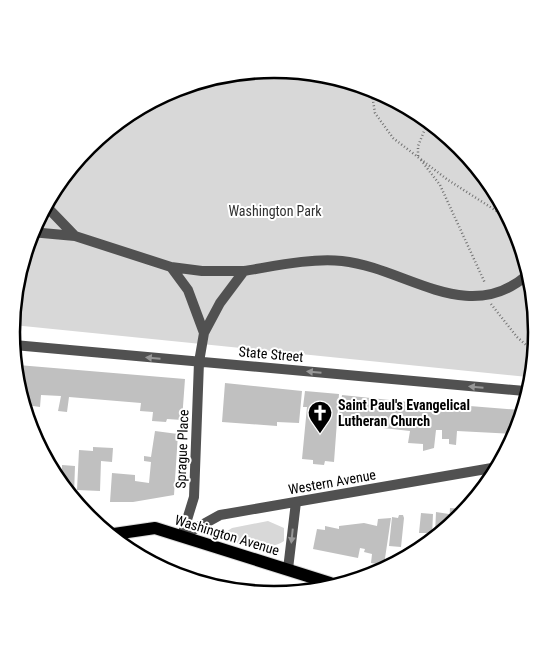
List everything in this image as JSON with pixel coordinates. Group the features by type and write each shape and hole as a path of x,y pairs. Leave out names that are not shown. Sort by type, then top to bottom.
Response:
{"main road":[{"name":"Washington Avenue","path":"119,533 155,528 288,569 314,582"}],"street":[{"path":"50,211 75,236"},
{"path":"40,233 75,236 171,267 202,271 244,271 286,264 340,261 395,274 460,297 486,296 522,279"},
{"path":"171,267 188,290 204,333"},
{"path":"204,333 220,303 244,271"},
{"name":"Sprague Place","path":"182,536 194,497 199,362 204,333"},
{"name":"State Street","path":"21,346 521,391"},
{"name":"Western Avenue","path":"182,536 220,515 488,469"},
{"path":"288,569 296,502"}],"path":[{"path":"372,97 375,113 383,127 393,138 448,180 499,213"},
{"path":"426,128 418,146 418,156 440,185 486,285"},
{"path":"490,304 516,337 527,346"}],"green space":[{"name":"Washington Park","path":"257,78 291,78 324,82 371,97 415,120 454,152 485,190 509,234 523,282 528,332 524,377 20,326 22,298 33,250 54,204 83,164 119,130 147,112 177,97 224,82"},
{"path":"268,521 284,528 284,541 267,547 245,546 234,541 226,532 232,528"}],"building":[{"path":"22,365 185,379 182,420 152,421 153,412 140,411 141,403 69,397 67,412 58,411 61,396 41,395 40,407 31,406"},
{"path":"225,383 302,391 299,423 277,422 277,426 222,422"},
{"name":"Saint Paul's Evangelical Lutheran Church","path":"305,391 339,394 334,462 325,461 324,465 313,464 313,460 302,459 307,407 303,407"},
{"path":"342,395 428,404 427,406 444,407 445,404 516,410 507,434 457,431 456,445 449,444 449,439 442,439 442,430 436,430 434,448 423,451 423,444 408,443 410,431 338,423"},
{"path":"155,431 178,434 174,495 133,502 110,502 112,473 135,475 135,481 149,483 151,462 144,461 144,456 151,457"},
{"path":"93,447 113,448 112,462 101,461 100,491 77,490 79,450 93,451"},
{"path":"62,465 75,466 74,489 72,486 62,471"},
{"path":"450,508 456,508 454,511 450,515"},
{"path":"436,512 449,514 449,515 435,527"},
{"path":"421,513 433,514 432,530 428,534 419,533"},
{"path":"399,515 403,515 404,518 401,547 389,546 392,517 398,518"},
{"path":"391,518 385,560 376,564 371,563 372,554 364,552 365,549 360,548 358,558 313,549 317,529 325,530 325,526 339,529 339,526 364,523 377,526 378,519"}],"place":[{"name":"Saint Paul's Evangelical Lutheran Church","path":"320,434"}]}
